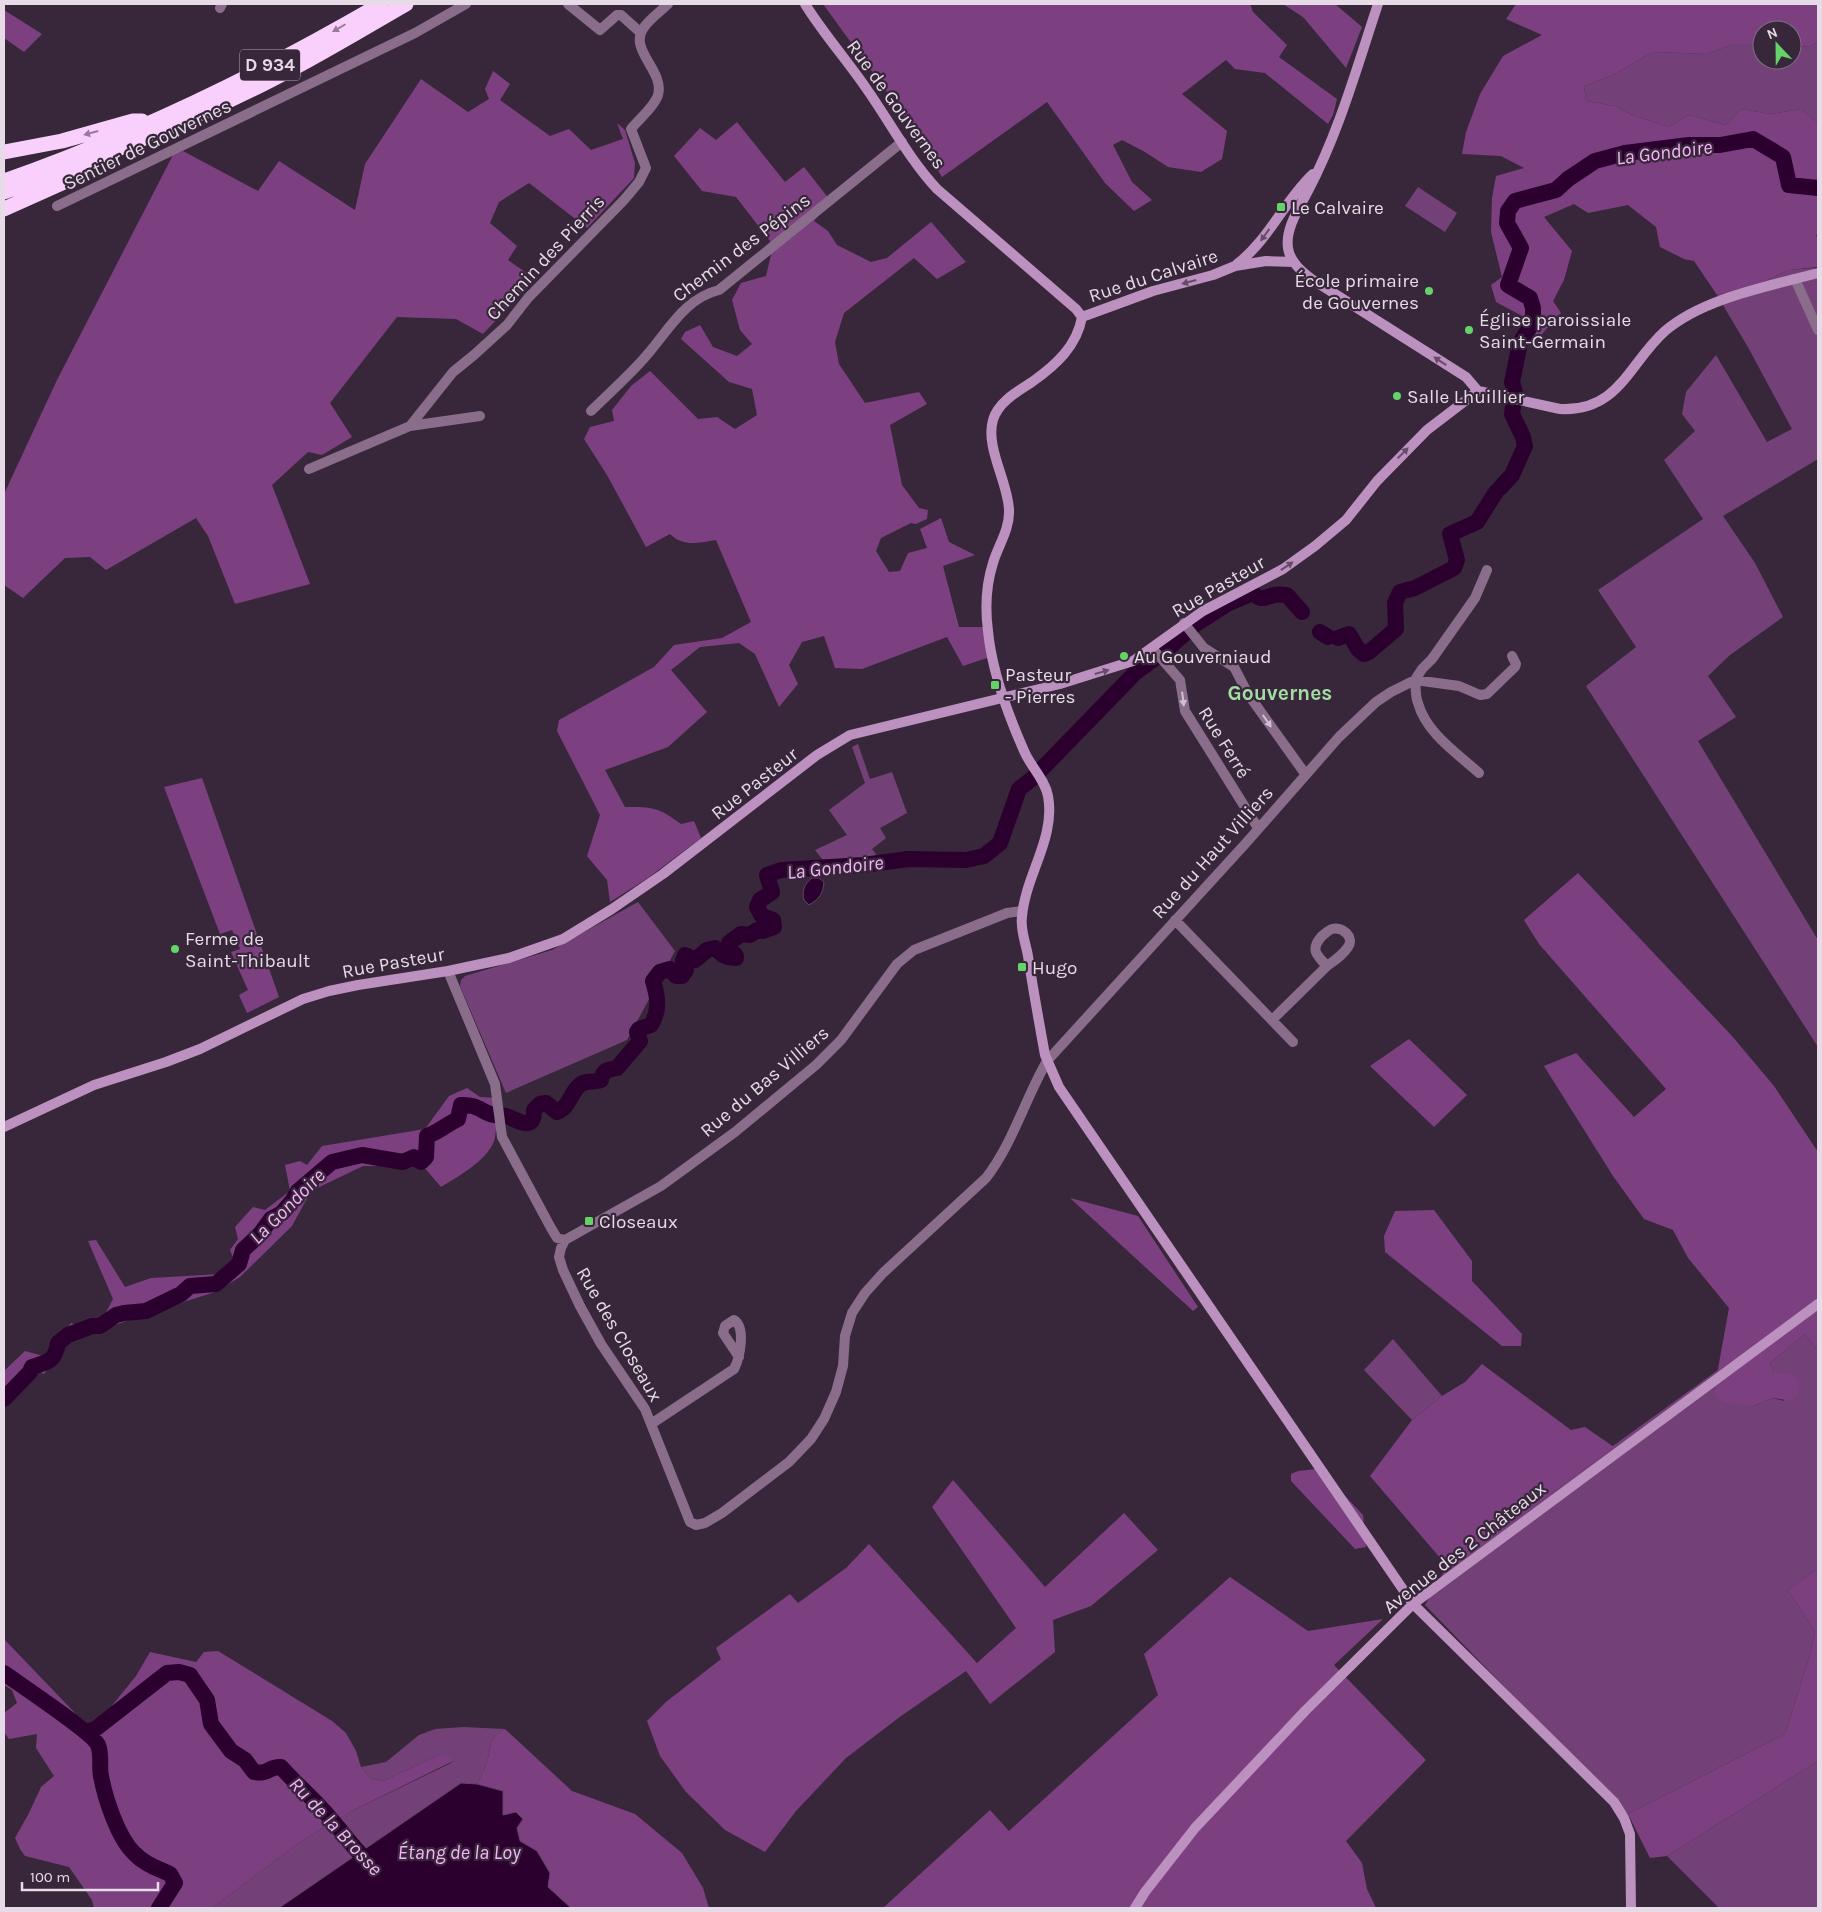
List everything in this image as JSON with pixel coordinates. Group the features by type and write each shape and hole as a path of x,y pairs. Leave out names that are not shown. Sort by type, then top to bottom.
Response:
{"highway":[{"name":"D 934","path":"4,181 105,143 156,121 318,41 381,4"},
{"name":"D 934","path":"4,192 150,136 264,84 406,4"},
{"path":"4,152 62,141 132,120 156,121"},
{"path":"4,210 137,150 150,136"}],"street":[{"name":"Sentier de Gouvernes","path":"57,206 415,33 466,4"},
{"path":"568,4 600,30 617,15 621,15 641,33 645,26 668,4"},
{"name":"Rue de Gouvernes","path":"805,4 820,28 866,87 919,170 937,189 1082,316"},
{"path":"1378,4 1344,106 1322,163 1288,233 1288,248 1294,262 1301,271 1313,280 1466,377 1478,390 1560,409 1571,410 1590,405 1618,387 1654,342 1680,320 1696,310 1716,302 1818,273"},
{"name":"Chemin des Pierris","path":"309,469 410,426 453,372 507,325 528,298 624,200 639,182 646,168 631,129 650,107 658,94 656,79 639,44 641,33"},
{"name":"Chemin des Pépins","path":"591,411 646,357 679,315 695,300 707,293 720,290 902,142"},
{"name":"Rue du Calvaire","path":"1235,266 1254,249 1300,188 1317,170"},
{"name":"Rue du Calvaire","path":"1082,316 1153,291 1212,275 1235,266 1266,260 1294,262"},
{"path":"1795,279 1818,330"},
{"path":"1082,316 1074,341 1062,358 1016,392 1002,405 993,419 991,437 1008,499 1009,512 1008,524 993,562 988,584 986,604 993,664 1026,754 1048,796 1048,818 1042,846 1021,920 1046,1061 1059,1087 1413,1604 1614,1802 1624,1818 1630,1834 1631,1908"},
{"name":"Rue Pasteur","path":"4,1127 94,1085 200,1049 303,999 358,985 448,971 509,958 563,939 663,874 817,755 842,738 1060,684 1125,665 1157,653 1217,602 1283,569 1315,546 1346,520 1377,481 1427,430 1478,390"},
{"path":"410,426 480,416"},
{"path":"1479,773 1427,723 1418,703 1415,680 1475,598 1487,570"},
{"path":"1188,628 1204,648 1234,667 1248,694 1306,775"},
{"name":"Rue Ferré","path":"1157,653 1180,681 1186,713 1258,828"},
{"path":"1415,680 1459,686 1480,695 1487,694 1515,667 1516,664 1512,656"},
{"name":"Rue du Haut Villiers","path":"696,1525 705,1523 722,1513 789,1462 811,1439 824,1419 836,1392 843,1366 845,1336 865,1293 883,1273 972,1191 999,1161 1046,1061 1340,737 1376,702 1415,680"},
{"name":"Rue du Bas Villiers","path":"565,1240 668,1182 735,1132 816,1065 841,1040 897,964 914,950 1007,913 1022,911"},
{"path":"1175,920 1294,1042"},
{"path":"1272,1020 1327,966"},
{"path":"448,971 495,1084 502,1137 517,1168 557,1238 565,1240"},
{"name":"Rue des Closeaux","path":"565,1240 559,1257 563,1270 601,1344 644,1409 686,1515 690,1522 696,1525"},
{"name":"Avenue des 2 Châteaux","path":"1135,1908 1145,1892 1195,1828 1305,1711 1413,1604 1818,1304"},
{"path":"651,1424 730,1373 737,1364 739,1357"}],"shaded area":[{"path":"823,4 1250,4 1253,12 1287,45 1279,57 1337,99 1333,115 1328,124 1265,73 1235,69 1226,60 1182,94 1227,131 1222,159 1201,172 1168,167 1122,140 1113,145 1132,182 1152,200 1134,211 1105,183 1047,102 942,177 900,110"},
{"path":"1283,4 1335,4 1362,27 1346,68 1303,17"},
{"path":"1516,4 1818,4 1818,42 1809,47 1802,46 1802,20 1752,20 1752,44 1733,44 1708,54 1653,52 1611,76 1584,86 1586,101 1615,106 1630,114 1669,127 1689,115 1726,125 1741,109 1771,114 1801,109 1818,123 1818,232 1816,236 1818,237 1818,267 1789,270 1763,282 1717,295 1694,261 1684,259 1660,247 1656,227 1628,205 1588,213 1574,204 1544,217 1572,251 1564,280 1553,301 1561,313 1531,346 1526,318 1496,302 1491,285 1502,277 1491,232 1492,198 1496,176 1524,168 1501,156 1462,154 1466,132 1480,94 1503,56 1542,35 1506,19"},
{"path":"4,10 42,34 24,52 4,38"},
{"path":"1818,42 1818,123 1801,109 1771,114 1741,109 1726,125 1689,115 1669,127 1630,114 1615,106 1586,101 1584,86 1611,76 1653,52 1708,54 1733,44 1752,44 1752,70 1802,70 1802,46 1809,47"},
{"path":"493,71 510,84 500,100 550,136 569,129 591,150 623,139 617,123 625,130 635,163 634,178 587,228 529,183 499,202 490,223 517,246 508,260 535,279 483,334 456,319 397,317 330,403 352,437 322,455 308,452 272,485 310,584 235,604 208,536 196,518 106,570 90,557 65,558 23,598 4,585 4,494 57,380 173,155 183,151 258,191 279,161 355,210 365,164 421,79 468,112 489,99 485,89"},
{"path":"737,122 785,182 804,167 830,200 814,221 828,231 837,245 871,262 887,258 931,222 966,262 937,279 914,258 844,313 835,342 839,364 865,403 919,392 927,404 890,425 902,485 919,508 928,510 927,519 916,524 911,523 881,538 876,551 889,572 900,571 908,553 927,548 920,529 941,518 949,542 975,555 943,566 959,627 989,627 993,656 963,666 947,637 862,669 835,668 824,636 802,642 789,665 798,684 779,707 755,654 739,643 700,647 671,670 707,712 668,747 605,770 625,807 655,809 681,824 694,821 701,838 648,878 610,902 607,880 587,856 600,815 557,731 559,720 654,667 674,645 722,638 751,622 716,540 692,543 680,541 670,534 646,547 607,475 584,439 590,427 614,421 612,410 631,386 650,371 698,419 717,417 735,429 757,415 752,389 729,382 681,339 685,332 700,325 713,347 737,356 752,344 740,330 732,300 741,283 766,276 771,255 770,241 736,197 702,191 674,156 700,128 716,140"},
{"path":"1418,187 1457,213 1445,232 1405,206"},
{"path":"1814,268 1818,282 1818,459 1723,516 1755,563 1783,617 1730,655 1708,676 1736,717 1698,741 1818,940 1818,1047 1586,686 1636,647 1598,590 1703,519 1664,460 1695,431 1682,414 1686,392 1716,355 1767,442 1792,429 1749,349 1717,295 1763,282 1789,270"},
{"path":"858,744 870,779 892,772 907,813 880,828 886,838 872,849 881,861 836,865 826,864 815,850 847,835 829,810 865,783 852,747"},
{"path":"202,778 279,997 247,1013 239,995 248,990 231,952 240,949 232,930 220,934 164,787"},
{"path":"1578,873 1732,1036 1774,1086 1818,1152 1818,1351 1805,1334 1770,1363 1774,1373 1787,1373 1796,1378 1798,1390 1792,1401 1773,1398 1753,1406 1730,1404 1717,1399 1714,1391 1729,1308 1688,1258 1673,1230 1644,1219 1613,1176 1544,1066 1576,1053 1634,1117 1666,1089 1539,944 1524,920"},
{"path":"638,902 675,951 627,1040 506,1093 460,986 461,980 465,976 552,950"},
{"path":"1409,1039 1467,1095 1434,1127 1370,1066"},
{"path":"467,1088 480,1097 495,1098 496,1131 494,1141 485,1155 463,1173 441,1187 423,1166 363,1166 311,1191 292,1226 240,1277 215,1292 67,1342 44,1374 35,1370 4,1397 4,1371 25,1351 47,1357 55,1353 57,1342 71,1323 78,1326 102,1320 113,1299 88,1241 96,1240 125,1287 151,1278 221,1274 235,1262 230,1250 238,1239 235,1227 253,1207 265,1210 290,1191 285,1165 300,1161 307,1165 322,1146 425,1129 449,1096"},
{"path":"1070,1198 1138,1216 1198,1307 1193,1311"},
{"path":"1434,1210 1472,1261 1472,1281 1522,1334 1521,1346 1502,1346 1385,1252 1384,1236 1395,1211"},
{"path":"1805,1334 1818,1351 1818,1568 1788,1590 1815,1632 1810,1655 1785,1734 1628,1814 1425,1605 1447,1566 1718,1370 1714,1391 1753,1406 1773,1398 1784,1401 1787,1373 1774,1373 1770,1363"},
{"path":"1393,1339 1442,1396 1412,1420 1364,1370"},
{"path":"1482,1364 1571,1430 1585,1427 1614,1447 1447,1566 1370,1476 1412,1420 1442,1396 1465,1382"},
{"path":"1316,1469 1331,1481 1363,1515 1366,1547 1355,1549 1291,1481 1291,1474 1298,1471"},
{"path":"953,1480 1045,1587 1124,1513 1158,1550 1091,1606 1053,1620 1055,1652 990,1704 966,1671 901,1716 846,1758 796,1811 765,1852 725,1830 686,1792 660,1756 647,1721 666,1702 721,1659 716,1648 790,1594 798,1603 846,1568 869,1544 977,1663 1016,1628 932,1507"},
{"path":"1818,1568 1818,1761 1667,1856 1650,1858 1628,1814 1785,1734 1810,1655 1815,1632 1788,1590"},
{"path":"1230,1577 1308,1631 1383,1619 1334,1665 1426,1760 1346,1841 1362,1863 1367,1889 1376,1908 883,1908 990,1810 1009,1831 1158,1695 1144,1654"},
{"path":"4,1639 74,1712 84,1740 136,1676 150,1652 196,1662 204,1652 218,1651 332,1721 346,1733 356,1751 361,1767 371,1778 383,1781 439,1755 449,1756 453,1761 350,1812 303,1840 212,1908 94,1908 92,1900 69,1867 25,1856 15,1838 41,1787 54,1776 36,1748 37,1734 9,1739 4,1732 4,1713 17,1703 12,1690 4,1685"},
{"path":"463,1727 505,1729 499,1732 493,1739 486,1765 477,1784 461,1783 279,1908 212,1908 303,1840 350,1812 453,1761 439,1755 383,1781 371,1778 361,1767 386,1762 419,1735 435,1729"},
{"path":"505,1729 572,1791 635,1814 682,1853 703,1888 709,1908 571,1908 547,1887 537,1851 520,1841 517,1828 503,1815 503,1791 477,1784 486,1765 493,1739 499,1732"},
{"path":"1818,1761 1818,1908 1719,1908 1667,1856"}],"water":[{"path":"812,878 819,878 824,882 820,896 809,905 804,900 803,894 805,885"},
{"name":"Étang de la Loy","path":"461,1783 477,1784 503,1791 503,1815 516,1812 523,1819 517,1828 520,1841 537,1851 550,1873 548,1887 571,1908 279,1908"}],"waterway":[{"name":"La Gondoire","path":"1500,488 1512,475 1525,446 1523,437 1512,414 1515,393 1512,382 1520,343 1533,322 1533,308 1530,298 1508,285 1521,248 1507,223 1508,211 1515,201 1556,190 1568,179 1595,161 1625,153 1689,145 1720,145 1753,139 1783,157 1789,185 1818,188"},
{"name":"La Gondoire","path":"1338,638 1349,634 1358,649 1364,654 1369,652 1396,629 1395,603 1400,592 1415,588 1454,568 1457,560 1450,534 1477,522 1496,492"},
{"name":"La Gondoire","path":"1252,593 1263,598 1287,595 1302,612"},
{"name":"La Gondoire","path":"4,1399 30,1372 32,1367 50,1360 55,1354 58,1343 68,1335 92,1326 100,1326 116,1315 146,1311 181,1294 190,1286 216,1284 239,1264 243,1250 260,1234 271,1219 282,1213 298,1191 332,1162 362,1155 403,1162 414,1157 421,1162 426,1157 427,1136 458,1119 461,1105 473,1106 490,1114 506,1116 524,1123 531,1121 534,1110 540,1104 546,1103 557,1112 561,1110 565,1107 577,1087 586,1082 601,1080 605,1072 617,1068 640,1041 637,1032 639,1029 651,1025 656,1014 657,998 653,981 660,972 670,969 676,976 682,976 686,970 683,961 685,955 695,960 707,950 715,948 724,956 736,958 728,948 729,943 741,934 750,935 757,930 763,931 774,927 773,920 762,916 757,907 760,900 772,892 767,875 781,870 863,865 908,859 966,860 984,856 1000,843 1019,789 1033,778 1136,672 1166,650 1196,624 1227,604 1246,596"},
{"name":"La Gondoire","path":"1320,632 1328,637"},
{"name":"Ru de la Brosse","path":"85,1731 94,1730 167,1673 179,1672 190,1675 207,1700 211,1724 231,1751 245,1760 254,1772 259,1773 281,1767 324,1811 374,1868"},
{"name":"Ru de la Brosse","path":"4,1673 70,1720 98,1745 100,1772 106,1795 113,1817 123,1838 138,1857 170,1874 175,1883 159,1908"}],"place":[{"name":"Le Calvaire","path":"1281,207"},
{"name":"École primaire de Gouvernes","path":"1429,291"},
{"name":"Église paroissiale Saint-Germain","path":"1469,330"},
{"name":"Salle Lhuillier","path":"1397,396"},
{"name":"Au Gouverniaud","path":"1124,656"},
{"name":"Pasteur - Pierres","path":"995,685"},
{"name":"Ferme de Saint-Thibault","path":"175,949"},
{"name":"Hugo","path":"1022,967"},
{"name":"Closeaux","path":"589,1221"}],"district":[{"name":"Gouvernes","path":"1280,693"}]}
